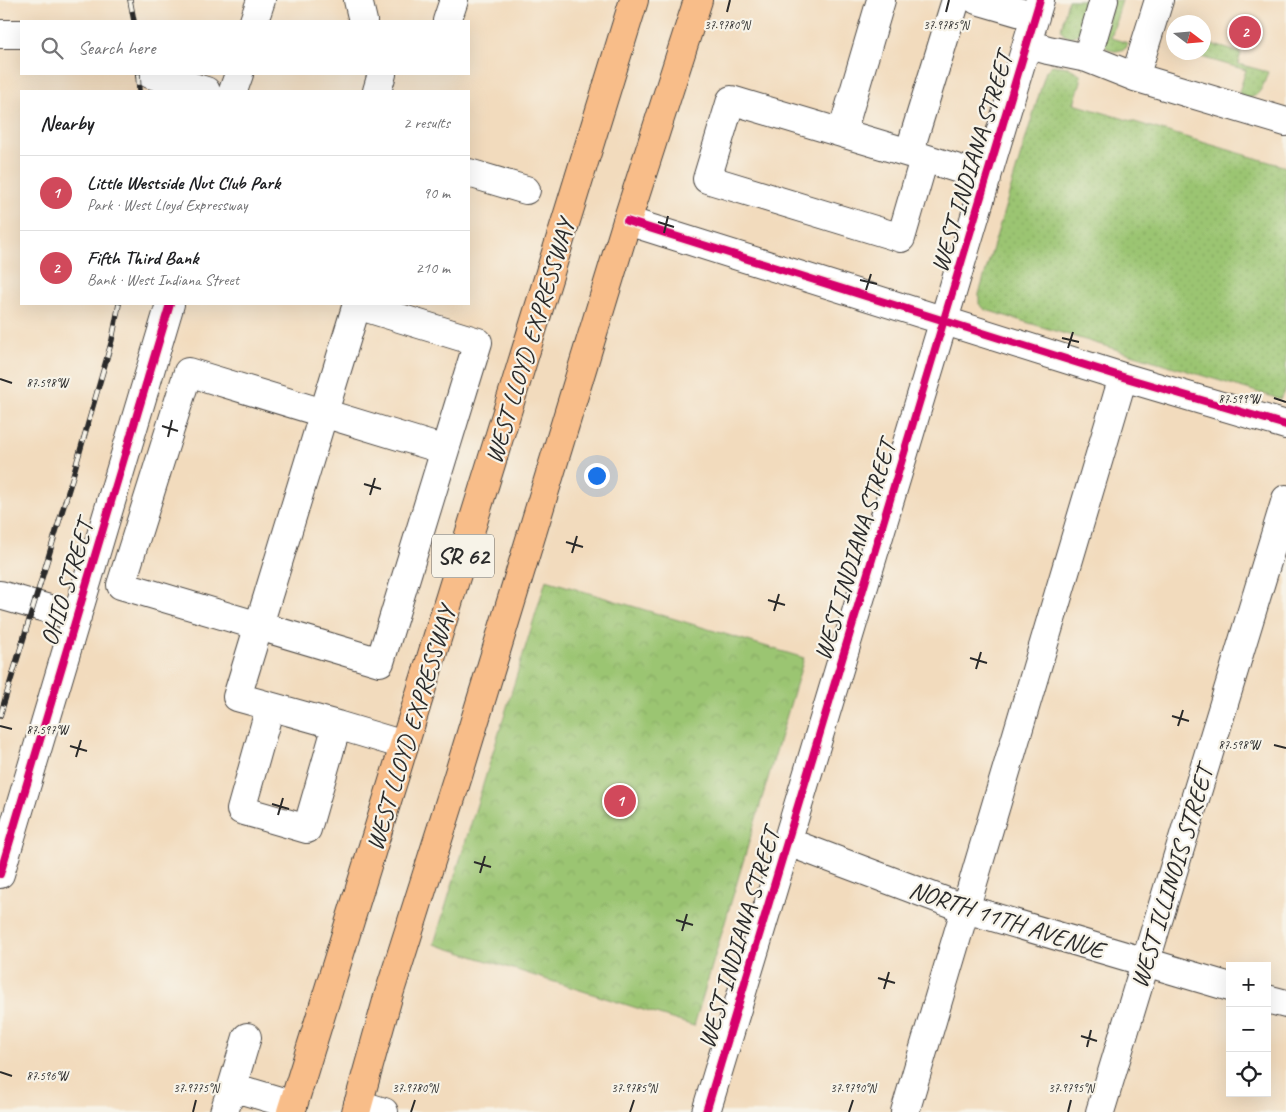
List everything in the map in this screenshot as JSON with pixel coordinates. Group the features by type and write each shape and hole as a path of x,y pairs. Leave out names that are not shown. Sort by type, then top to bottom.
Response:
{"highway":[{"name":"WEST LLOYD EXPRESSWAY","path":"292,1108 634,0"},
{"name":"SR 62","path":"357,1108 388,997 458,776 627,221 698,0"}],"street":[{"path":"254,20 261,0"},
{"path":"358,0 363,20"},
{"path":"447,20 454,0"},
{"path":"842,133 882,0"},
{"path":"956,0 917,156 901,238 707,179 732,100 842,133 917,156 987,178"},
{"path":"976,0 1038,8"},
{"path":"1087,58 1104,0"},
{"path":"1135,77 1159,0"},
{"name":"WEST INDIANA STREET","path":"706,1112 1038,8"},
{"path":"0,34 20,34"},
{"path":"1027,44 1087,58 1135,77 1286,121"},
{"path":"153,75 203,90"},
{"path":"233,90 239,75"},
{"path":"377,90 382,75"},
{"path":"470,173 526,190"},
{"path":"627,221 1123,377 1286,425"},
{"name":"OHIO STREET","path":"0,874 170,305"},
{"path":"357,305 237,697 404,745"},
{"path":"360,305 478,342 445,450 401,592 380,662 122,585 188,372 445,450"},
{"path":"905,1112 1123,377"},
{"name":"WEST ILLINOIS STREET","path":"1100,1112 1286,499"},
{"path":"110,507 143,517"},
{"path":"0,595 77,617"},
{"path":"270,707 241,810 307,829 337,725"},
{"name":"NORTH 11TH AVENUE","path":"788,842 966,909 1226,987"},
{"path":"1271,1000 1286,1004"},
{"path":"247,1037 228,1099 292,1108"},
{"path":"357,1108 384,1112"}],"green space":[{"path":"1068,0 1093,0 1081,33 1071,37 1064,35 1061,29"},
{"path":"1113,0 1122,0 1111,38 1128,43 1126,48 1119,51 1108,49 1103,44"},
{"path":"1211,44 1241,53 1238,64 1268,72 1259,92 1247,98 1241,97 1239,92 1246,70 1211,60"},
{"path":"1052,65 1068,67 1080,74 1081,81 1074,104 1286,167 1286,388 1280,399 986,310 979,304 979,294 1046,71"},
{"path":"546,580 804,658 694,1026 434,944"}],"railway":[{"path":"130,0 134,20"},
{"path":"138,75 139,90"},
{"path":"0,716 72,479 112,340 119,305"}],"cycle path":[{"path":"706,1112 1040,0"},
{"path":"627,221 1123,377 1286,425"},
{"path":"0,874 170,305"}],"place":[{"name":"Fifth Third Bank","path":"1245,32"},
{"name":"Little Westside Nut Club Park","path":"620,801"}]}
